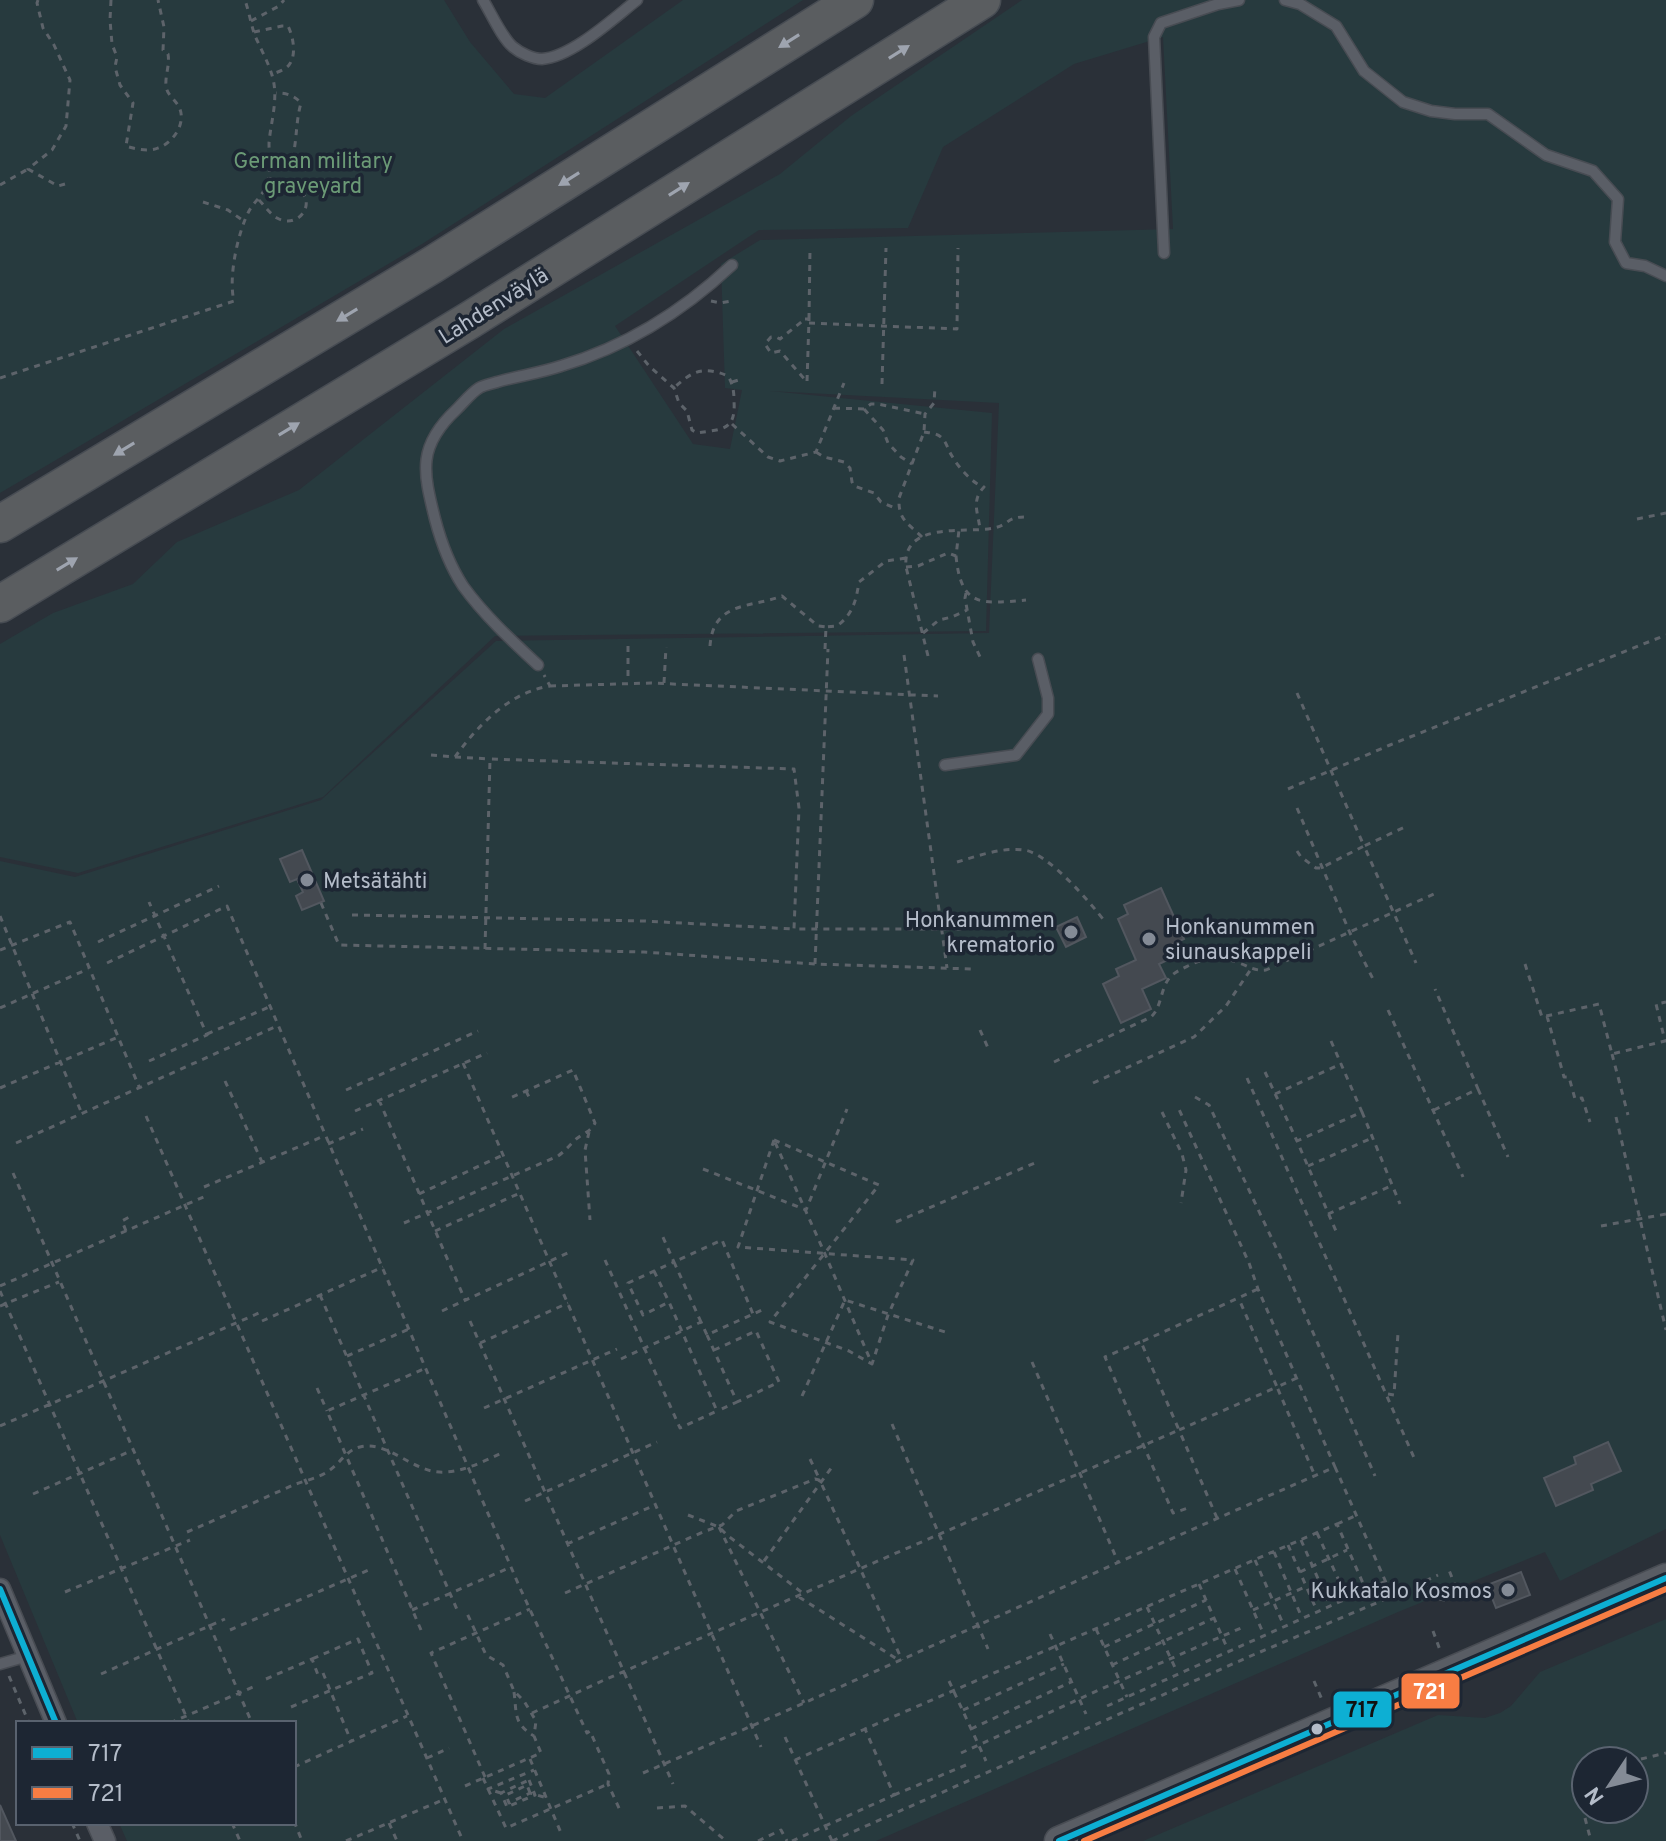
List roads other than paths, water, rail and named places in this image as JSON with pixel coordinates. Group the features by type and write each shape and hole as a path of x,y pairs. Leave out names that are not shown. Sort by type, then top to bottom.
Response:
{"highway":[{"path":"0,524 432,265 855,0"},
{"name":"Lahdenväylä","path":"0,604 470,320 982,0"}],"main road":[{"path":"1059,1841 1666,1578"}],"street":[{"path":"0,1589 55,1721"}],"lane":[{"path":"483,0 511,46 540,59 581,43 637,0"},
{"path":"1164,253 1154,37 1161,23 1239,0"},
{"path":"1285,0 1300,4 1336,26 1364,71 1403,102 1431,111 1488,114 1546,155 1593,171 1618,199 1615,242 1626,263 1645,266 1666,276"},
{"path":"538,665 474,599 461,583 446,554 425,479 428,453 435,434 480,387 548,371 613,347 670,315 732,265"},
{"path":"945,765 1016,755 1048,714 1048,698 1038,659"},
{"path":"2,1663 28,1656"}],"place":[{"name":"Metsätähti","path":"307,880"},
{"name":"Honkanummen krematorio","path":"1071,932"},
{"name":"Honkanummen siunauskappeli","path":"1149,939"},
{"name":"Kukkatalo Kosmos","path":"1508,1590"}],"park label":[{"name":"German military graveyard","path":"313,172"}]}
